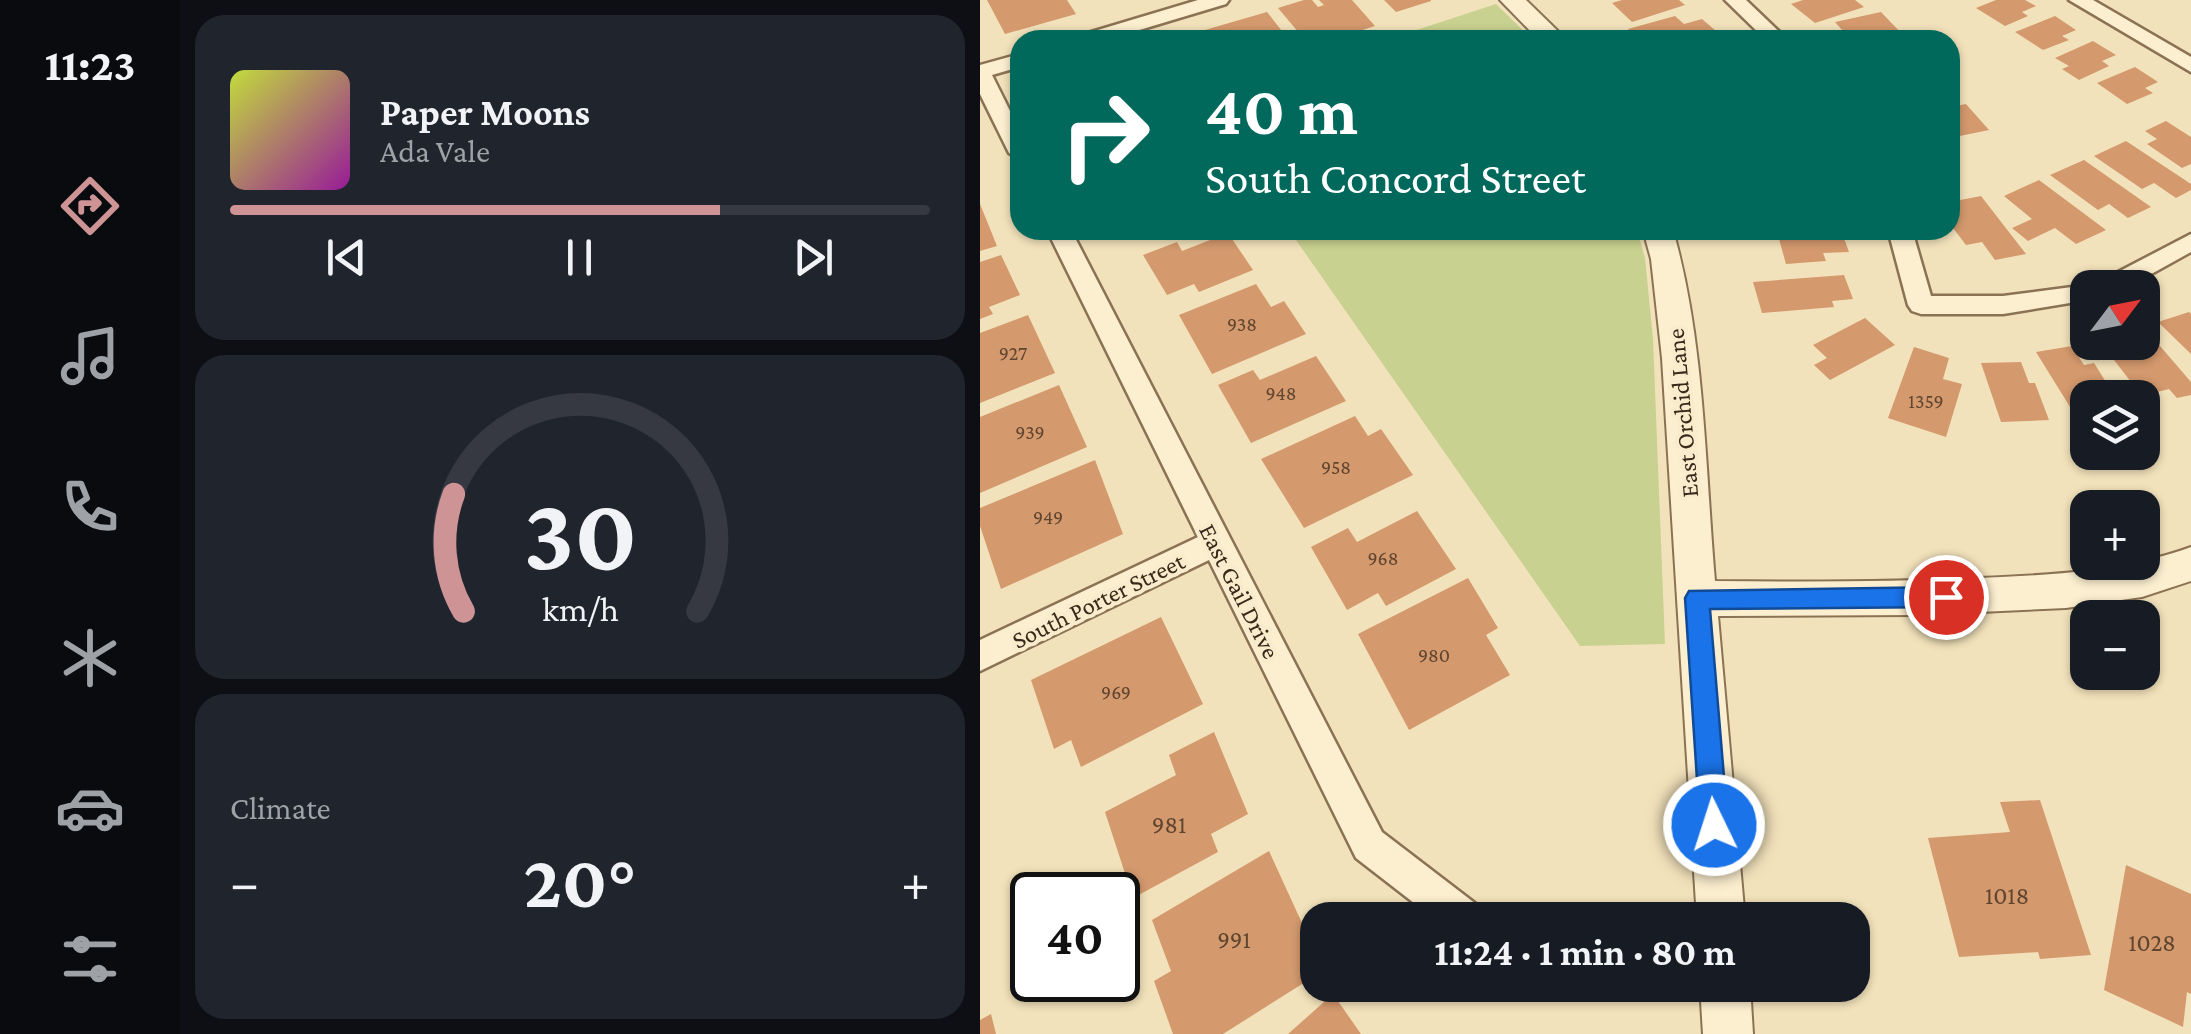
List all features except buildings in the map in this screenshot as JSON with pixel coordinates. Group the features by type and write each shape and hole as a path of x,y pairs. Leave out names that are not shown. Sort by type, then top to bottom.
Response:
{"street":[{"path":"1118,30 1219,0"},
{"path":"1512,0 1544,30"},
{"path":"1735,0 1767,30"},
{"path":"2080,0 2191,66"},
{"path":"1010,63 980,72 1010,133"},
{"name":"East Gail Drive","path":"1064,240 1369,844 1444,902"},
{"name":"East Orchid Lane","path":"1661,240 1680,358 1720,902"},
{"path":"1903,240 1922,305 2003,305 2070,293"},
{"path":"2139,270 2191,242"},
{"name":"South Porter Street","path":"980,656 1216,543"},
{"path":"1698,598 1876,600 2050,592 2152,580 2191,564"},
{"path":"1726,1002 1728,1034"}],"green space":[{"path":"1496,4 1523,30 1417,30"},
{"path":"1296,240 1640,240 1653,339 1665,644 1580,646"}],"route":[{"path":"1714,825 1698,598 1946,597"}]}
